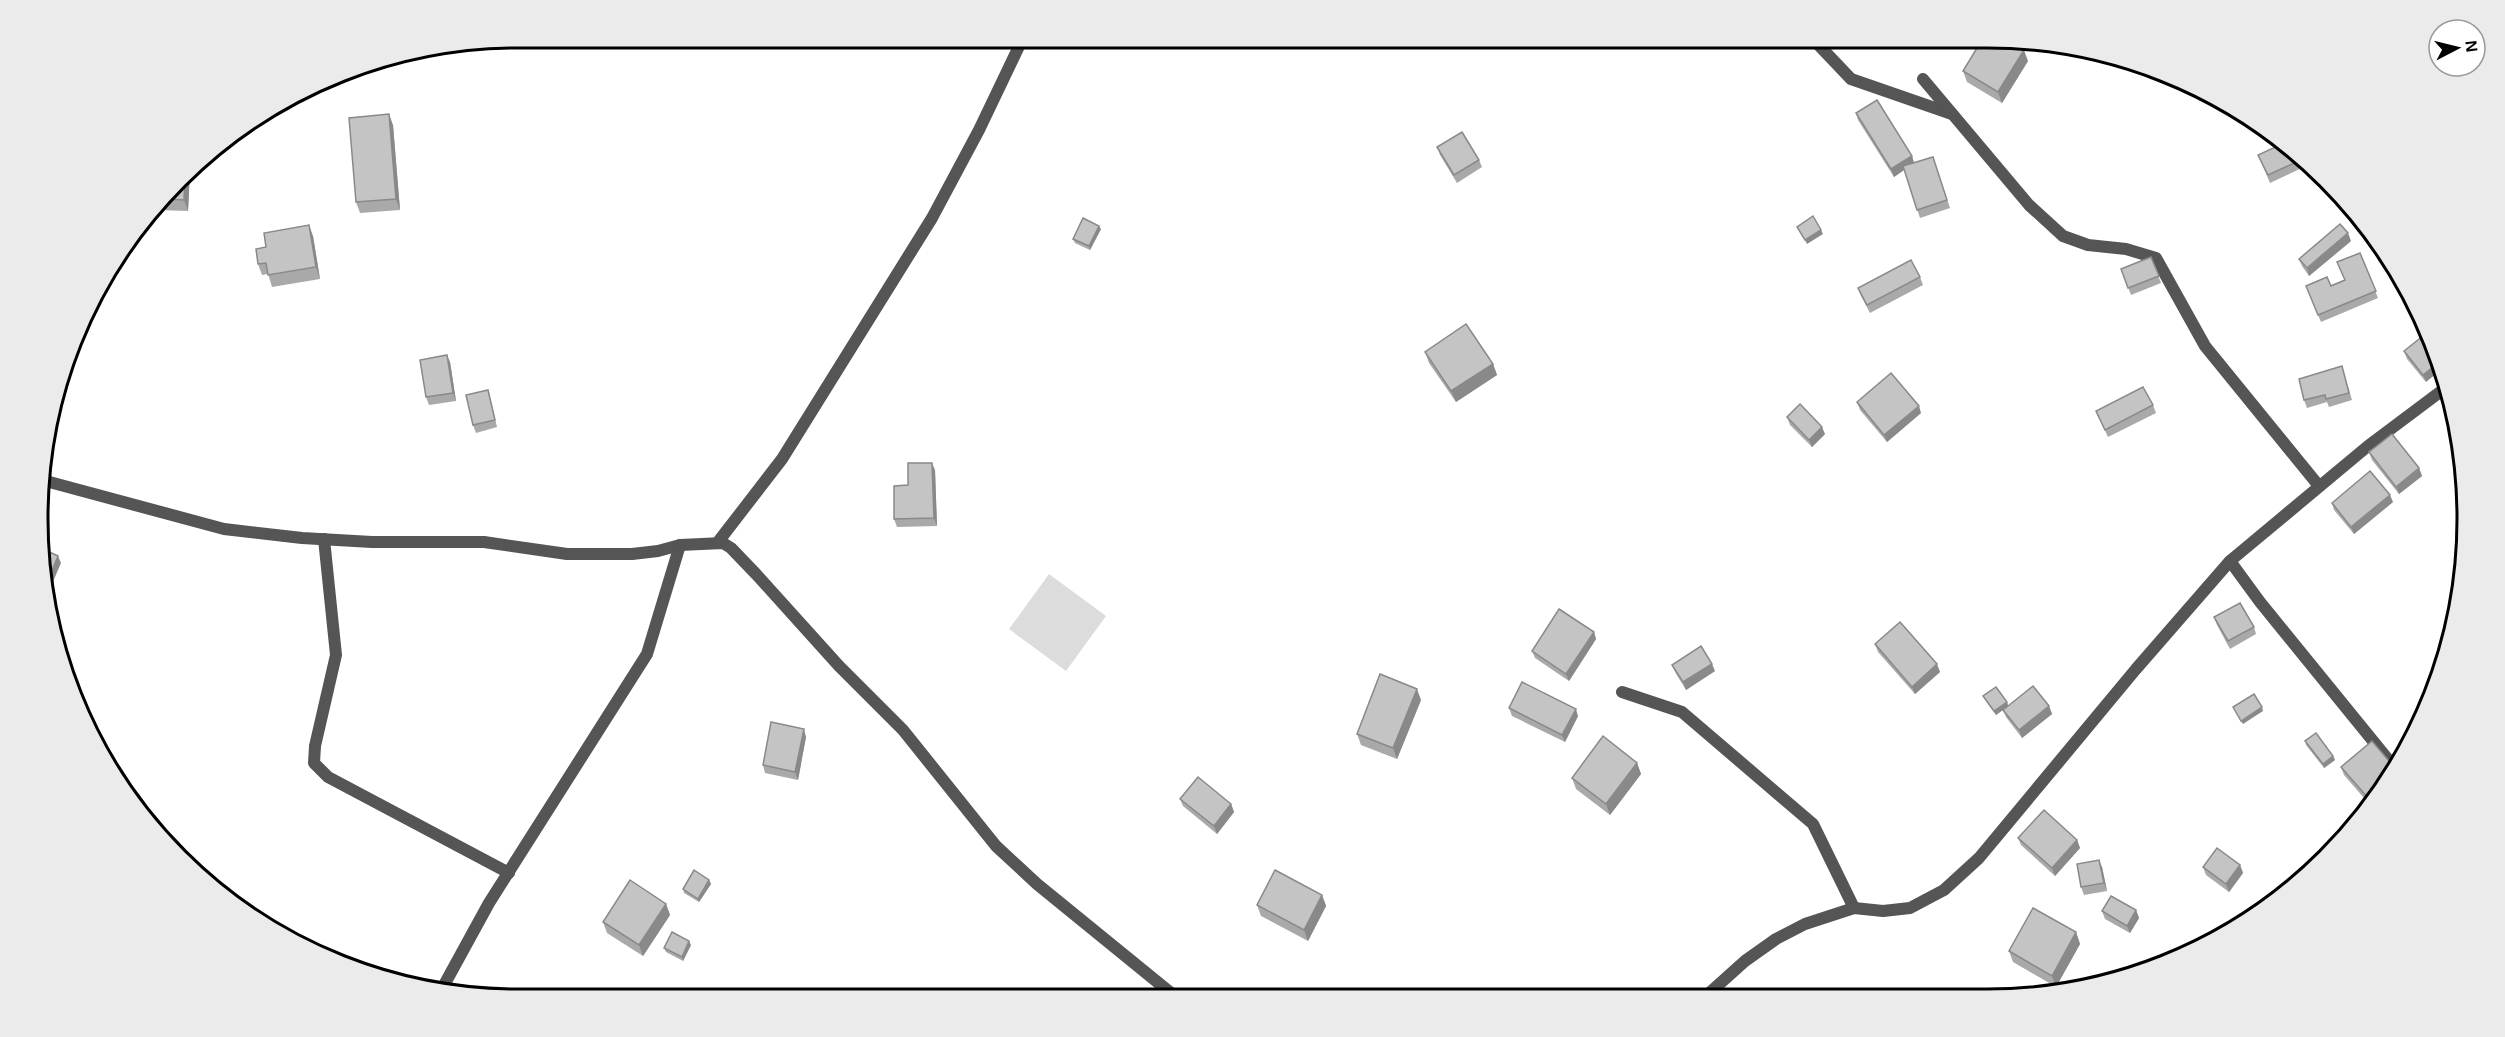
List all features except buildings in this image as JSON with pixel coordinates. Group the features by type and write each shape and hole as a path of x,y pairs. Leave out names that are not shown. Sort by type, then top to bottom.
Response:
{"street":[{"path":"718,542 782,459 932,218 979,130 1018,48"},
{"path":"1822,48 1851,79 1953,115"},
{"path":"1923,79 2029,205 2063,236 2088,245 2126,249 2156,258 2205,346 2319,486"},
{"path":"1714,989 1745,961 1776,939 1805,924 1854,909 1883,911 1910,908 1944,890 1970,866 2230,561 2319,486 2440,392"},
{"path":"50,482 224,529 324,539 484,542 567,554 632,554 658,551 680,545 718,542 731,548 839,666 903,730 996,846 1037,884 1166,989"},
{"path":"324,539 336,655 315,746 314,762 328,777 509,873"},
{"path":"445,983 509,873 647,654 680,545"},
{"path":"2230,561 2260,602 2390,761"},
{"path":"1622,692 1682,712 1814,824 1854,909"}],"shaded area":[{"path":"1049,574 1106,616 1066,671 1009,629"}]}
